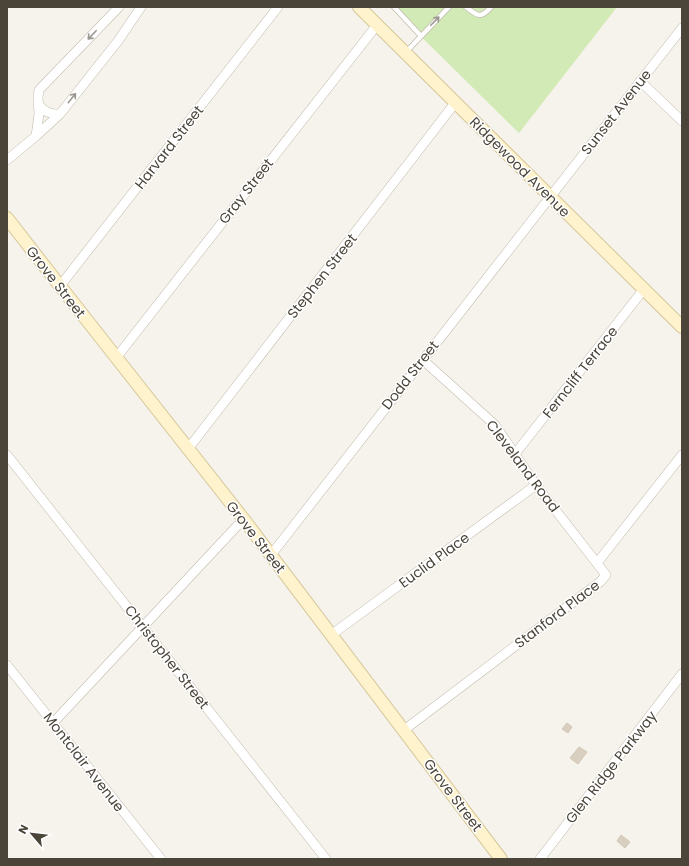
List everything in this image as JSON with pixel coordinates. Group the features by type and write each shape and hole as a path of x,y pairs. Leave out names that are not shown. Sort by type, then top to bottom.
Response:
{"main road":[{"name":"Ridgewood Avenue","path":"358,7 682,327"},
{"name":"Grove Street","path":"7,218 245,521 502,859"}],"street":[{"path":"36,136 39,114 39,90 119,7"},
{"path":"7,160 60,114 118,41 141,7"},
{"name":"Harvard Street","path":"60,286 278,7"},
{"name":"Gray Street","path":"116,358 377,25"},
{"name":"Sunset Avenue","path":"550,196 682,28"},
{"path":"640,81 682,121"},
{"name":"Stephen Street","path":"188,450 455,103"},
{"path":"38,104 48,113 60,114"},
{"name":"Dodd Street","path":"270,555 550,196"},
{"name":"Ferncliff Terrace","path":"515,454 644,289"},
{"name":"Cleveland Road","path":"423,360 495,425 536,485 597,563"},
{"name":"Christopher Street","path":"7,454 326,859"},
{"name":"Stanford Place","path":"404,730 600,582 606,575 597,563 682,455"},
{"name":"Euclid Place","path":"331,635 536,485"},
{"path":"53,723 237,526 245,521"},
{"name":"Montclair Avenue","path":"7,665 161,859"},
{"name":"Glen Ridge Parkway","path":"540,859 682,674"}],"lane":[{"path":"394,7 421,36"},
{"path":"405,53 449,7"},
{"path":"466,7 474,14 479,15 486,13 491,7"}],"green space":[{"path":"391,7 617,7 519,133"}],"building":[{"path":"567,723 572,727 568,733 562,729"},
{"path":"579,747 587,752 578,764 570,758"},
{"path":"621,835 630,842 625,848 617,841"}]}
